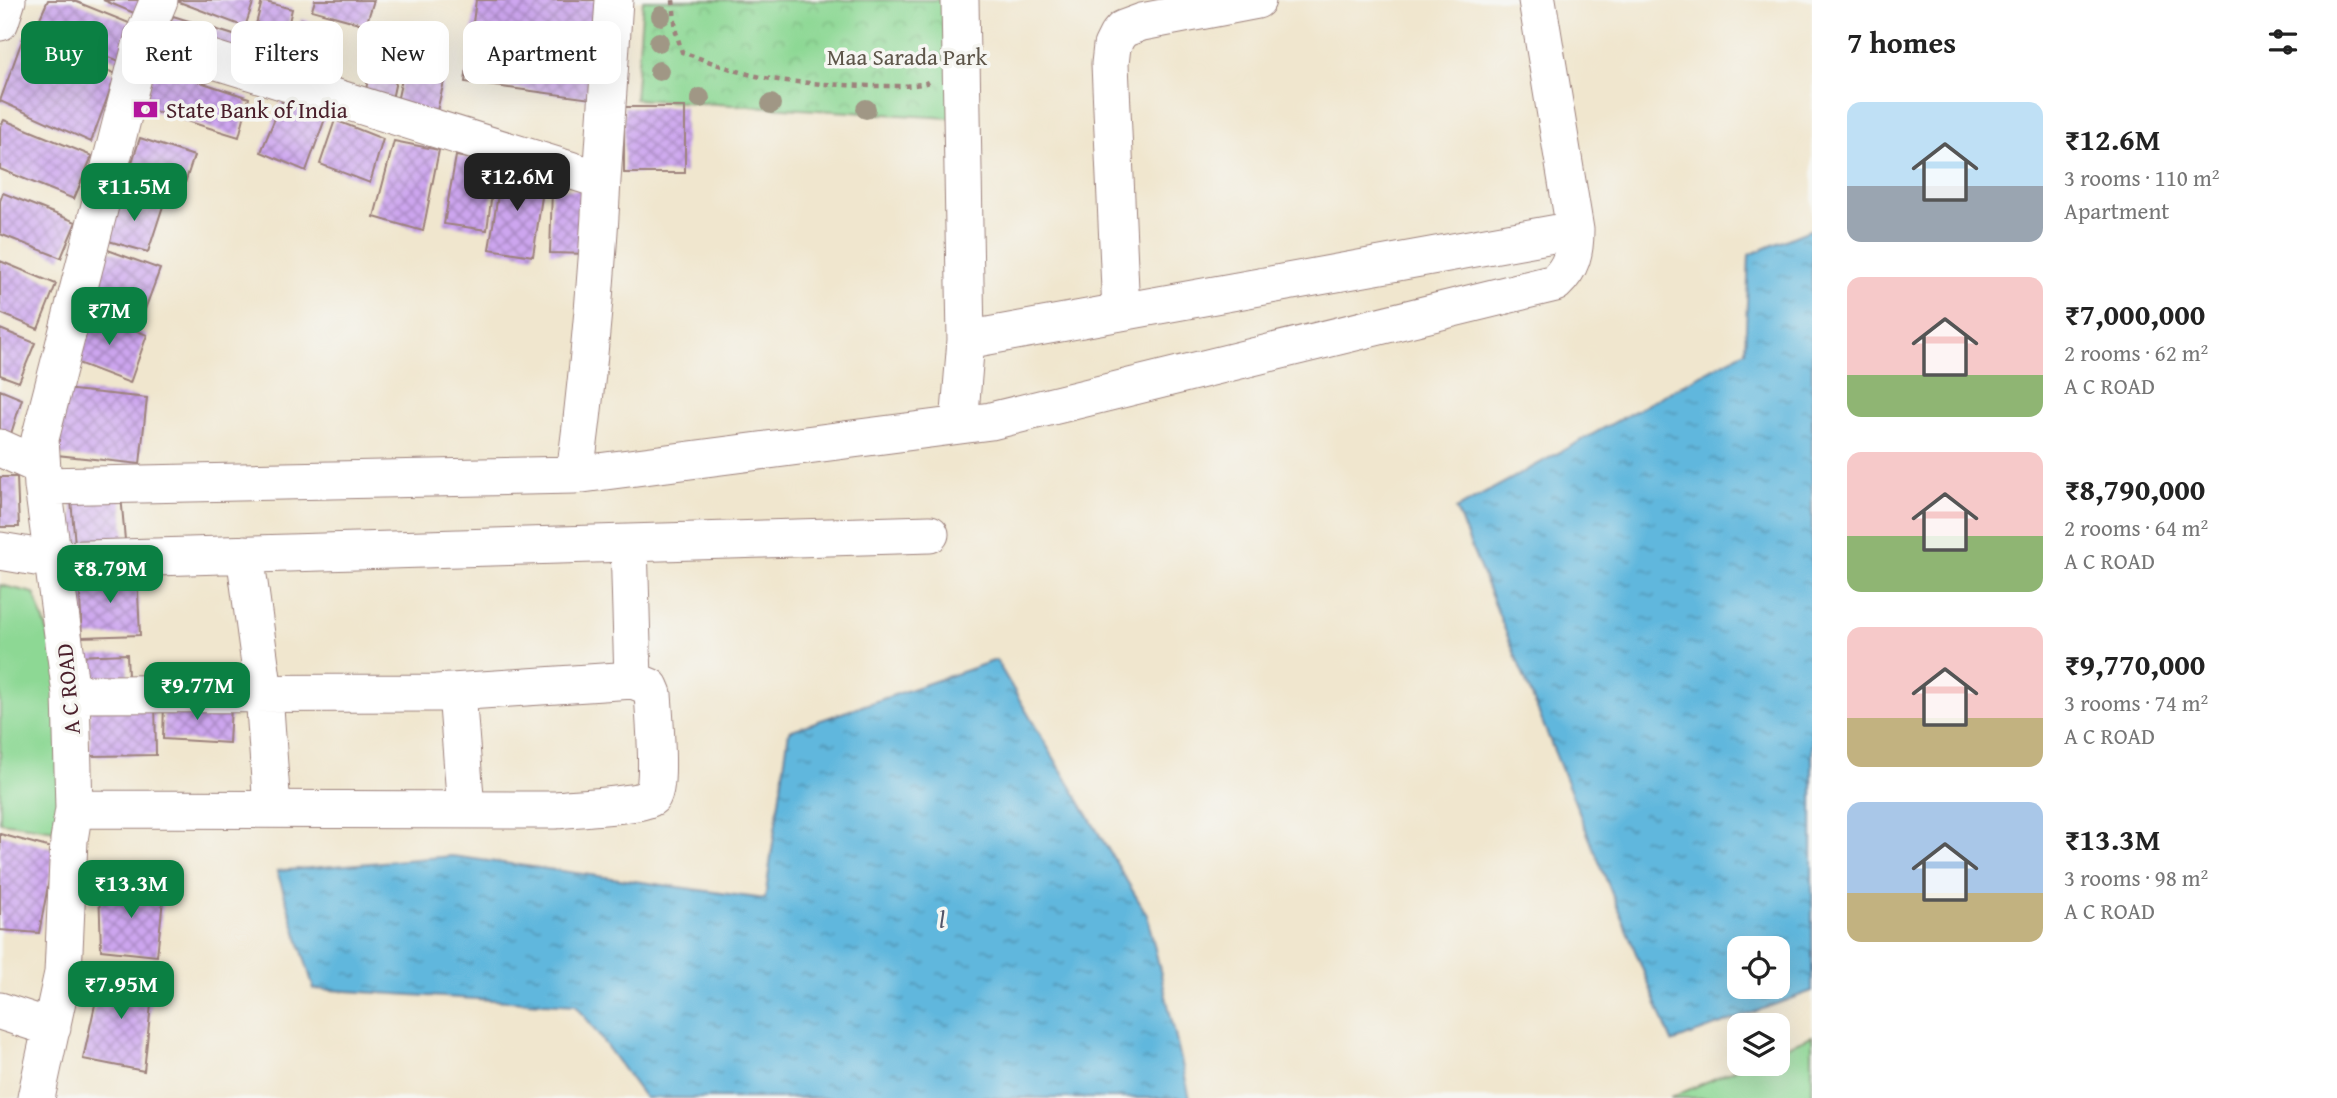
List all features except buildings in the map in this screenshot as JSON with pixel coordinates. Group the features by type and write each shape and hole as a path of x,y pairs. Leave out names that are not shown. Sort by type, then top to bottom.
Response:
{"street":[{"path":"0,22 7,0"},
{"name":"A C ROAD","path":"150,21 159,0"},
{"path":"575,475 594,304 614,0"},
{"path":"959,425 966,340 960,0"},
{"path":"1121,312 1110,64 1116,36 1123,29 1142,22 1257,0"},
{"path":"0,449 41,476 575,475 1004,417 1555,283 1564,275 1571,262 1574,229 1537,0"},
{"path":"217,61 603,180"},
{"name":"A C ROAD","path":"36,1098 63,973 69,841 74,809 71,694 41,476 40,439 131,84"},
{"path":"966,340 1574,229"},
{"path":"0,551 54,560 930,534"},
{"path":"629,543 633,680"},
{"path":"245,554 264,693 272,809"},
{"path":"71,694 457,692 633,680 650,687 653,695 657,771 652,797 621,804 556,810 74,809"},
{"path":"457,692 466,810"},
{"path":"0,1010 52,1028"}],"path":[{"path":"673,0 676,32 682,52 725,66 771,79 827,83 921,86 930,80"}],"green space":[{"name":"Maa Sarada Park","path":"643,0 966,0 965,119 635,99"},
{"path":"0,585 34,593 68,690 62,831 0,822"},
{"path":"1812,1036 1812,1098 1670,1098 1727,1073 1727,1076 1790,1076 1790,1045"}],"water":[{"path":"1812,229 1812,991 1752,1013 1727,1013 1727,1022 1672,1042 1456,509 1745,351 1749,255"},
{"name":"l","path":"996,660 1147,915 1190,1098 645,1098 576,1005 314,989 277,871 452,856 765,899 789,731"}],"place":[{"name":"State Bank of India","path":"146,110"}]}
